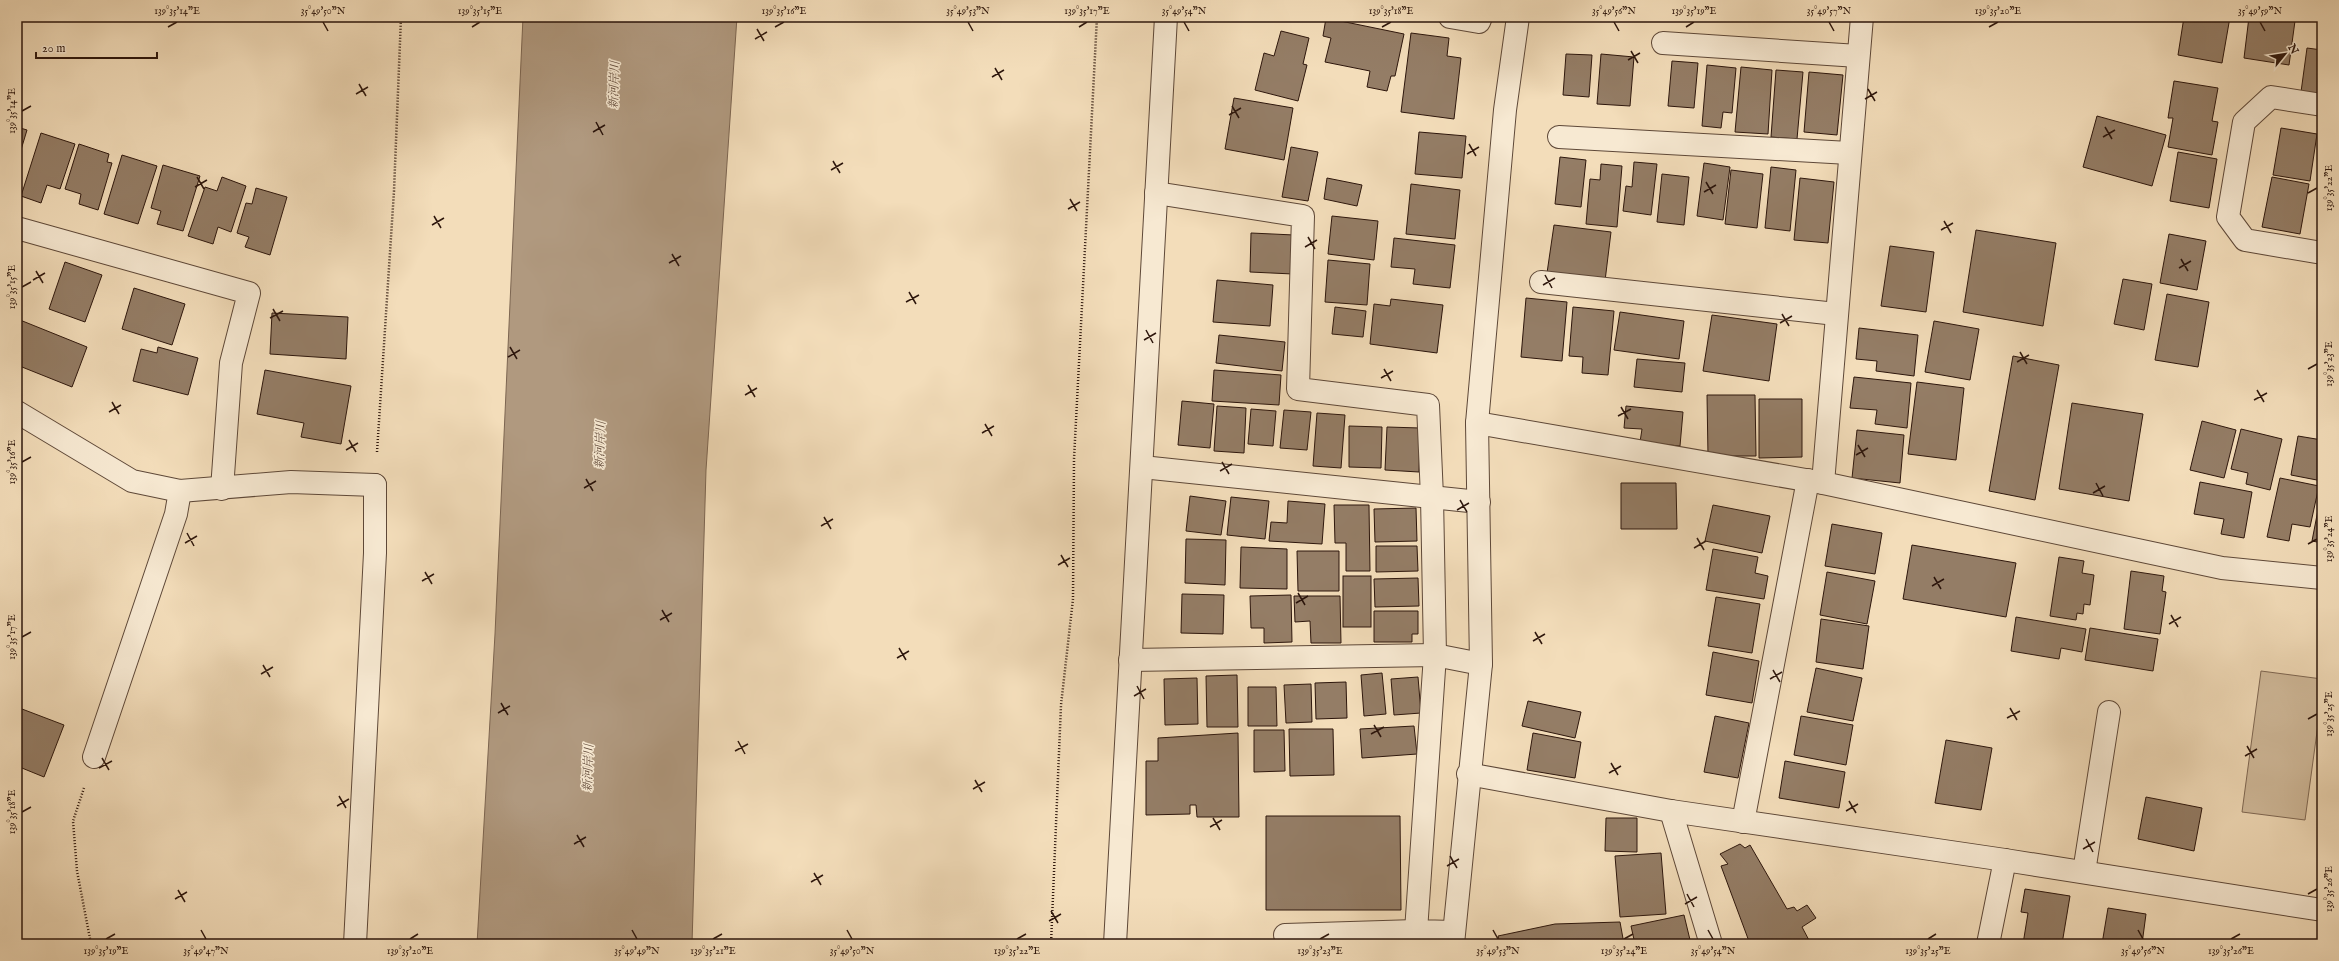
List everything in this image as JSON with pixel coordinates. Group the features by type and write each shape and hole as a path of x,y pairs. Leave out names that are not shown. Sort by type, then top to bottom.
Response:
{"street":[{"path":"1115,944 1166,17"},
{"path":"1450,17 1479,22 1482,17"},
{"path":"1285,935 1416,931 1453,938 1468,774 1481,664 1477,423 1505,110 1518,17"},
{"path":"1743,822 1815,482 1836,314 1862,17"},
{"path":"1663,43 1858,56"},
{"path":"2322,105 2271,97 2244,122 2228,217 2245,240 2322,253"},
{"path":"1559,137 1849,153"},
{"path":"1156,193 1303,216 1298,389 1428,405 1432,497 1435,655 1416,931"},
{"path":"17,228 249,293 231,363 222,489"},
{"path":"1541,282 1836,314"},
{"path":"17,412 132,481 180,491 222,489 291,482 375,485 375,553 355,944"},
{"path":"1477,423 1815,482 2222,568 2322,578"},
{"path":"1142,467 1479,502"},
{"path":"94,757 176,514 180,491"},
{"path":"1130,660 1435,655 1481,664"},
{"path":"2084,872 2109,712"},
{"path":"1468,774 1671,811 2084,872 2322,910"},
{"path":"1671,811 1711,944"},
{"path":"1988,944 2005,860"}],"path":[{"path":"375,485 394,191 401,17"},
{"path":"1051,944 1061,705 1073,599 1074,459 1097,17"},
{"path":"91,944 77,872 73,821 94,757"}],"shaded area":[{"path":"2261,671 2322,679 2322,695 2305,820 2242,812"}],"water":[{"name":"新河岸川","path":"523,17 737,17 706,470 692,944 477,944 495,634"}],"building":[{"path":"2184,17 2230,17 2222,63 2178,55"},
{"path":"2249,17 2295,21 2289,65 2244,58"},
{"path":"1326,18 1404,34 1395,76 1391,76 1387,91 1367,87 1370,71 1325,62 1331,38 1323,36"},
{"path":"1281,31 1309,38 1303,64 1307,65 1298,101 1255,90 1264,53 1274,56"},
{"path":"1411,33 1449,38 1447,56 1461,58 1454,119 1401,112"},
{"path":"2307,48 2322,50 2322,95 2301,92"},
{"path":"1566,54 1592,55 1589,97 1563,95"},
{"path":"1601,54 1634,57 1630,106 1597,104"},
{"path":"1672,61 1698,63 1694,108 1668,106"},
{"path":"1707,65 1736,68 1732,113 1723,112 1721,128 1702,126"},
{"path":"1741,67 1772,70 1768,134 1735,132"},
{"path":"1776,70 1803,72 1797,139 1771,137"},
{"path":"1809,72 1843,75 1837,135 1804,132"},
{"path":"2174,81 2218,88 2212,121 2218,122 2212,155 2168,147 2173,118 2168,118"},
{"path":"1234,98 1293,108 1284,160 1225,149"},
{"path":"2097,116 2166,135 2152,186 2083,167"},
{"path":"17,127 27,130 17,163"},
{"path":"2281,128 2317,134 2310,181 2273,175"},
{"path":"1419,132 1466,136 1462,178 1415,174"},
{"path":"41,133 75,144 60,189 47,185 41,203 21,196"},
{"path":"79,144 109,154 107,162 112,163 98,210 79,204 81,194 65,189"},
{"path":"1291,147 1318,152 1308,201 1282,197"},
{"path":"2178,152 2217,159 2209,208 2170,201"},
{"path":"122,155 157,166 138,224 104,214"},
{"path":"1560,157 1586,160 1581,207 1555,204"},
{"path":"1634,162 1657,164 1651,215 1623,211 1626,186 1632,187"},
{"path":"1704,163 1730,167 1723,220 1697,216"},
{"path":"1601,164 1622,166 1617,227 1586,224 1590,179 1600,180"},
{"path":"163,165 200,176 183,231 157,224 161,211 151,208"},
{"path":"1771,167 1796,170 1790,231 1765,228"},
{"path":"1731,170 1763,174 1757,228 1725,224"},
{"path":"1662,174 1689,177 1684,225 1657,222"},
{"path":"222,177 246,186 231,232 218,227 213,244 188,236 205,187 217,191"},
{"path":"2272,177 2309,184 2300,234 2262,227"},
{"path":"1327,178 1362,185 1357,206 1324,199"},
{"path":"1800,178 1834,182 1828,243 1794,240"},
{"path":"1411,184 1460,190 1455,239 1406,234"},
{"path":"256,188 287,197 270,255 245,247 249,237 237,233 246,203 252,204"},
{"path":"2322,214 2322,237 2318,237"},
{"path":"1332,216 1378,221 1374,260 1328,254"},
{"path":"1554,225 1611,232 1605,281 1547,273"},
{"path":"1976,230 2056,243 2043,326 1963,312"},
{"path":"1251,233 1294,235 1293,274 1250,272"},
{"path":"2169,234 2206,241 2197,290 2160,283"},
{"path":"1394,238 1455,245 1450,288 1413,284 1415,269 1391,267"},
{"path":"1890,246 1934,252 1926,312 1881,306"},
{"path":"1328,260 1370,264 1367,305 1325,302"},
{"path":"65,262 102,275 85,322 49,309"},
{"path":"2123,279 2152,284 2144,330 2114,324"},
{"path":"1217,280 1273,285 1270,326 1213,322"},
{"path":"134,288 185,304 172,345 122,329"},
{"path":"2167,294 2209,302 2198,367 2155,360"},
{"path":"1526,298 1567,302 1562,361 1521,357"},
{"path":"1391,299 1443,305 1437,353 1370,344 1374,304 1390,306"},
{"path":"1335,307 1366,311 1363,337 1332,334"},
{"path":"1573,307 1614,311 1608,375 1582,373 1583,357 1569,356"},
{"path":"1620,312 1684,321 1679,359 1614,350"},
{"path":"272,313 348,317 346,359 270,354"},
{"path":"1712,315 1777,324 1769,381 1703,371"},
{"path":"20,320 87,347 72,387 17,365 17,329"},
{"path":"1934,321 1979,329 1970,380 1925,372"},
{"path":"1859,328 1918,335 1914,376 1876,371 1877,361 1856,359"},
{"path":"1219,335 1285,342 1282,371 1216,363"},
{"path":"158,347 198,358 188,395 133,381 141,349 157,353"},
{"path":"2013,356 2059,365 2035,500 1989,491"},
{"path":"1637,359 1685,363 1682,392 1634,387"},
{"path":"265,370 351,386 341,444 301,437 304,423 257,414"},
{"path":"1214,370 1281,375 1279,405 1212,401"},
{"path":"1854,377 1911,383 1907,428 1875,424 1877,410 1850,408"},
{"path":"1917,382 1964,388 1956,460 1908,454"},
{"path":"1707,395 1755,395 1756,456 1708,456"},
{"path":"1759,399 1802,399 1802,457 1759,458"},
{"path":"1182,401 1214,404 1210,448 1178,445"},
{"path":"2072,403 2143,414 2129,501 2059,489"},
{"path":"1217,406 1246,408 1244,453 1214,451"},
{"path":"1626,406 1683,412 1680,446 1640,442 1642,429 1624,428"},
{"path":"1251,409 1276,411 1273,446 1248,444"},
{"path":"1284,410 1311,412 1307,450 1280,448"},
{"path":"1317,413 1345,415 1341,468 1313,466"},
{"path":"2202,421 2236,430 2224,478 2190,470"},
{"path":"1349,426 1382,427 1381,468 1349,467"},
{"path":"1387,427 1420,428 1419,472 1385,470"},
{"path":"2241,429 2282,439 2270,490 2246,484 2248,473 2231,469"},
{"path":"1857,430 1904,435 1900,483 1852,478"},
{"path":"2298,436 2322,440 2322,481 2291,475"},
{"path":"2280,478 2319,486 2310,527 2292,524 2289,541 2267,537"},
{"path":"2200,482 2252,492 2244,538 2221,534 2224,519 2194,514"},
{"path":"1621,483 1676,483 1677,529 1621,529"},
{"path":"2322,489 2322,543 2312,541"},
{"path":"1190,496 1226,501 1221,535 1186,531"},
{"path":"1231,497 1269,501 1265,539 1227,535"},
{"path":"1288,501 1325,504 1322,544 1269,541 1271,522 1287,523"},
{"path":"1334,505 1369,505 1370,571 1346,571 1346,543 1335,543"},
{"path":"1713,505 1770,516 1762,553 1705,541"},
{"path":"1416,508 1417,541 1375,542 1374,509"},
{"path":"1832,524 1882,533 1875,574 1825,566"},
{"path":"1186,539 1226,540 1225,585 1185,583"},
{"path":"1912,545 2016,563 2006,617 1903,599"},
{"path":"1376,546 1417,546 1418,571 1376,572"},
{"path":"1241,547 1287,549 1287,589 1240,588"},
{"path":"1713,549 1758,557 1755,573 1768,576 1764,599 1706,590"},
{"path":"1297,551 1339,551 1339,591 1298,591"},
{"path":"2059,557 2084,561 2082,573 2094,575 2090,605 2084,604 2083,614 2077,613 2076,620 2050,616"},
{"path":"2131,571 2164,576 2162,591 2166,592 2160,634 2124,629"},
{"path":"1827,572 1875,581 1867,624 1820,615"},
{"path":"1343,576 1371,576 1371,627 1343,627"},
{"path":"1418,578 1419,606 1375,607 1374,579"},
{"path":"1182,594 1224,595 1223,634 1181,633"},
{"path":"1291,595 1292,642 1264,643 1264,628 1251,628 1250,596"},
{"path":"1294,596 1340,596 1341,643 1311,643 1310,621 1295,622"},
{"path":"1716,597 1760,604 1752,653 1708,646"},
{"path":"1374,611 1418,611 1418,634 1412,634 1412,642 1374,642"},
{"path":"2016,617 2086,629 2082,652 2061,648 2059,659 2011,651"},
{"path":"1821,619 1869,626 1863,669 1816,662"},
{"path":"2090,628 2158,639 2153,671 2085,660"},
{"path":"1713,652 1759,661 1752,703 1706,695"},
{"path":"1816,668 1862,678 1853,721 1807,712"},
{"path":"1382,673 1386,714 1364,716 1361,675"},
{"path":"1237,675 1238,727 1207,727 1206,676"},
{"path":"1418,677 1421,713 1394,715 1391,679"},
{"path":"1197,678 1198,724 1165,725 1164,679"},
{"path":"1346,682 1347,718 1316,719 1315,683"},
{"path":"1311,684 1312,722 1286,723 1284,685"},
{"path":"1248,687 1276,687 1277,726 1248,726"},
{"path":"1528,701 1581,712 1575,738 1522,726"},
{"path":"22,709 64,725 44,777 17,766 17,721"},
{"path":"1715,716 1749,723 1738,778 1704,772"},
{"path":"1801,716 1853,725 1846,765 1794,755"},
{"path":"1414,726 1417,754 1362,758 1360,729"},
{"path":"1289,729 1333,729 1334,775 1290,776"},
{"path":"1254,730 1284,730 1285,771 1254,772"},
{"path":"1238,733 1239,817 1197,817 1196,805 1190,805 1190,814 1146,815 1146,761 1158,761 1158,738"},
{"path":"1533,733 1581,742 1575,778 1527,770"},
{"path":"1946,740 1992,748 1981,810 1935,803"},
{"path":"1785,761 1845,772 1839,808 1779,798"},
{"path":"2146,797 2202,808 2194,851 2138,839"},
{"path":"1266,816 1400,816 1401,910 1266,910"},
{"path":"1606,818 1637,818 1637,852 1605,851"},
{"path":"1740,844 1745,848 1750,845 1787,909 1794,907 1797,911 1807,905 1816,918 1802,927 1811,944 1750,944 1721,866 1728,864 1720,854"},
{"path":"1661,853 1666,914 1620,917 1615,856"},
{"path":"2025,889 2070,896 2062,944 2023,944 2028,913 2021,912"},
{"path":"2108,908 2146,914 2142,944 2102,944"},
{"path":"1684,915 1691,944 1635,944 1631,926"},
{"path":"1620,922 1624,944 1500,944 1498,936 1555,924"}]}
